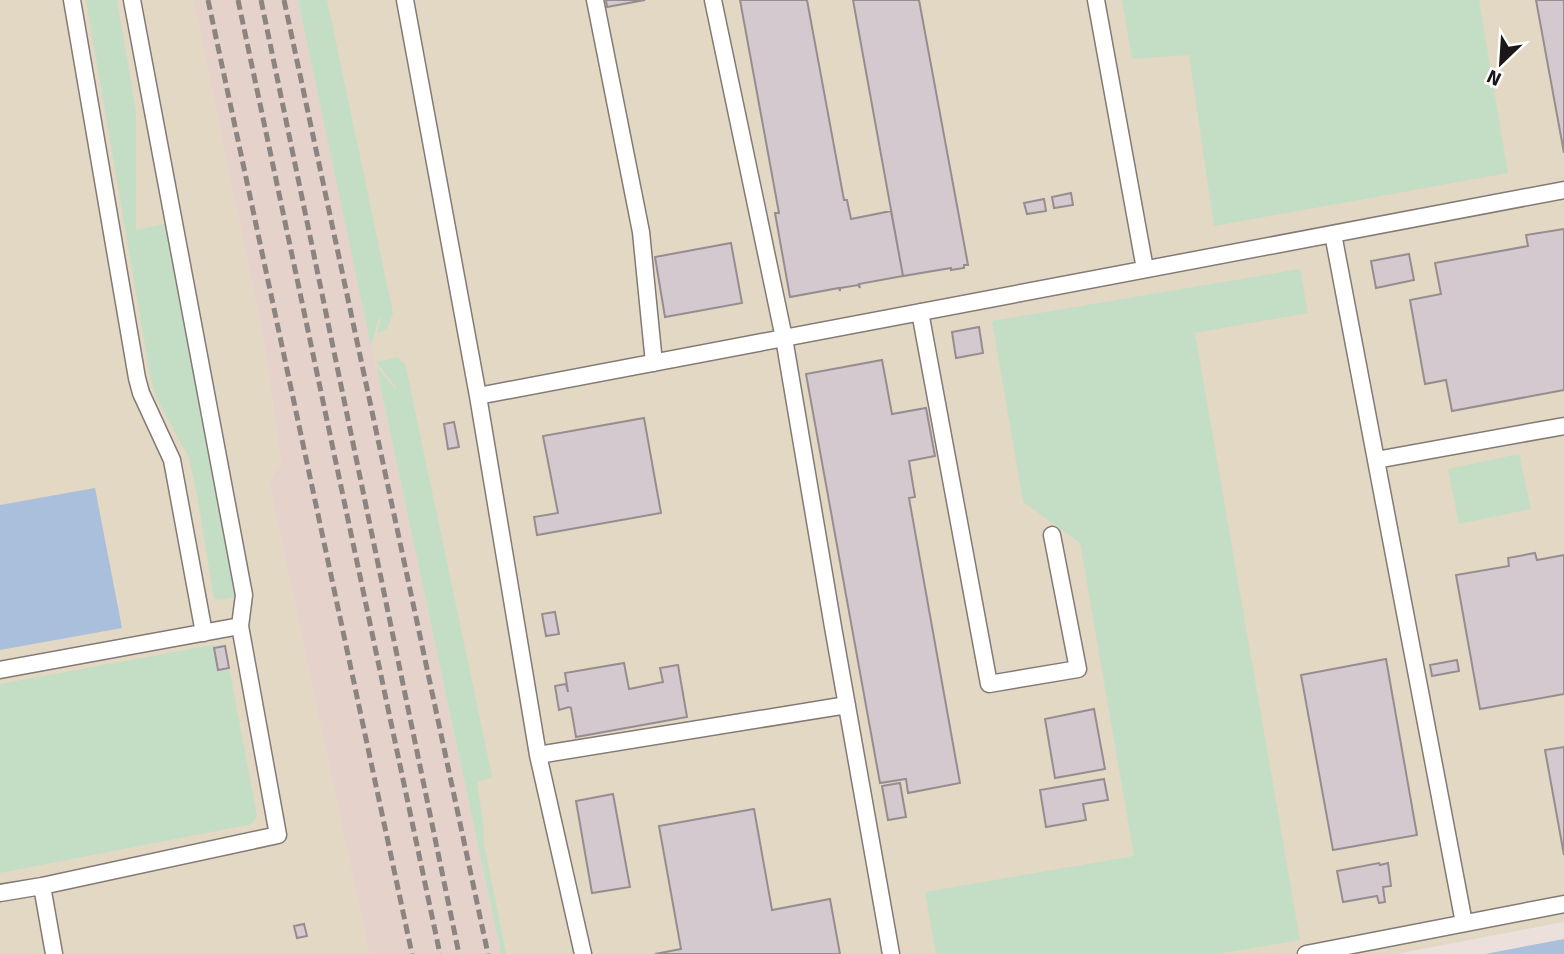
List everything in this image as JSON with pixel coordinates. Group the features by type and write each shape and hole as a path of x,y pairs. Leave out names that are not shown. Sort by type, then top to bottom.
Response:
{"lane":[{"path":"72,0 137,379 172,460 204,633"},
{"path":"0,893 278,835 240,626 244,594 132,0"},
{"path":"405,0 478,396 538,755 583,954"},
{"path":"596,0 641,232 654,363"},
{"path":"713,0 784,338 891,954"},
{"path":"1096,0 1145,269"},
{"path":"478,396 1564,190"},
{"path":"1333,234 1464,923"},
{"path":"920,312 989,684 1078,669 1052,535"},
{"path":"1376,460 1564,426"},
{"path":"0,670 240,626"},
{"path":"538,755 847,705"},
{"path":"42,886 54,954"},
{"path":"1306,954 1564,904"}],"shaded area":[{"path":"0,0 193,0 262,332 281,460 269,483 369,954 0,954"},
{"path":"193,0 298,0 501,954 369,954 269,483 281,460 262,332"},
{"path":"298,0 1564,0 1564,922 1396,954 501,954"}],"green space":[{"path":"86,0 117,0 136,111 136,230 165,224 235,597 219,600 214,598 188,456 156,397 151,380"},
{"path":"298,0 327,0 393,313 387,329 377,333 381,318 379,317 371,346"},
{"path":"1122,0 1479,0 1508,173 1214,226 1189,55 1132,59"},
{"path":"1300,269 1308,313 1195,333 1300,940 1217,954 936,954 925,892 1134,856 1080,543 1023,502 992,321"},
{"path":"398,357 405,363 492,776 477,783 484,844 506,954 501,954 376,366 395,389 376,362"},
{"path":"1519,454 1531,509 1459,524 1448,469"},
{"path":"212,645 225,646 257,816 252,824 0,873 0,684"}],"water":[{"path":"95,488 122,628 0,650 0,505"},
{"path":"1564,939 1564,954 1485,954"}],"building":[{"path":"606,0 645,0 607,7"},
{"path":"740,0 807,0 844,200 847,200 851,219 891,211 903,276 859,284 860,288 858,285 840,288 840,291 839,288 790,297 775,213 779,213"},
{"path":"853,0 919,0 968,265 964,265 964,268 903,276"},
{"path":"1536,0 1564,0 1564,153"},
{"path":"1071,193 1073,205 1054,208 1052,197"},
{"path":"1044,199 1046,211 1027,214 1024,203"},
{"path":"1564,229 1564,390 1452,411 1446,380 1425,384 1410,300 1441,294 1435,263 1528,246 1526,235"},
{"path":"731,243 742,303 665,317 655,257"},
{"path":"1409,254 1414,280 1376,288 1371,261"},
{"path":"979,327 983,353 956,358 952,332"},
{"path":"882,360 892,414 926,408 935,456 909,461 915,497 909,498 960,783 908,793 906,779 880,783 806,374"},
{"path":"644,418 661,513 537,535 534,517 558,513 543,436"},
{"path":"454,422 459,447 448,449 444,424"},
{"path":"1535,553 1537,560 1564,555 1564,694 1480,709 1456,575 1509,566 1508,558"},
{"path":"555,612 559,634 546,636 542,614"},
{"path":"225,646 229,668 218,670 214,648"},
{"path":"1386,659 1417,835 1333,850 1301,675"},
{"path":"1457,660 1459,671 1432,676 1430,665"},
{"path":"624,663 629,689 663,682 660,668 678,665 687,717 576,737 571,708 559,710 555,686 566,684 568,692 565,673"},
{"path":"1094,709 1105,769 1055,778 1045,719"},
{"path":"1564,747 1564,855 1545,750"},
{"path":"1104,779 1108,800 1083,804 1086,820 1046,827 1040,790"},
{"path":"900,783 906,817 888,820 882,786"},
{"path":"613,794 630,887 592,893 576,801"},
{"path":"754,809 772,910 830,899 840,954 655,954 681,949 659,826"},
{"path":"1388,863 1391,886 1383,887 1385,902 1379,903 1377,896 1343,902 1337,871"},
{"path":"304,924 307,936 297,938 294,926"}],"railway":[{"path":"208,0 412,954"},
{"path":"238,0 440,954"},
{"path":"261,0 459,954"},
{"path":"284,0 488,954"}]}
